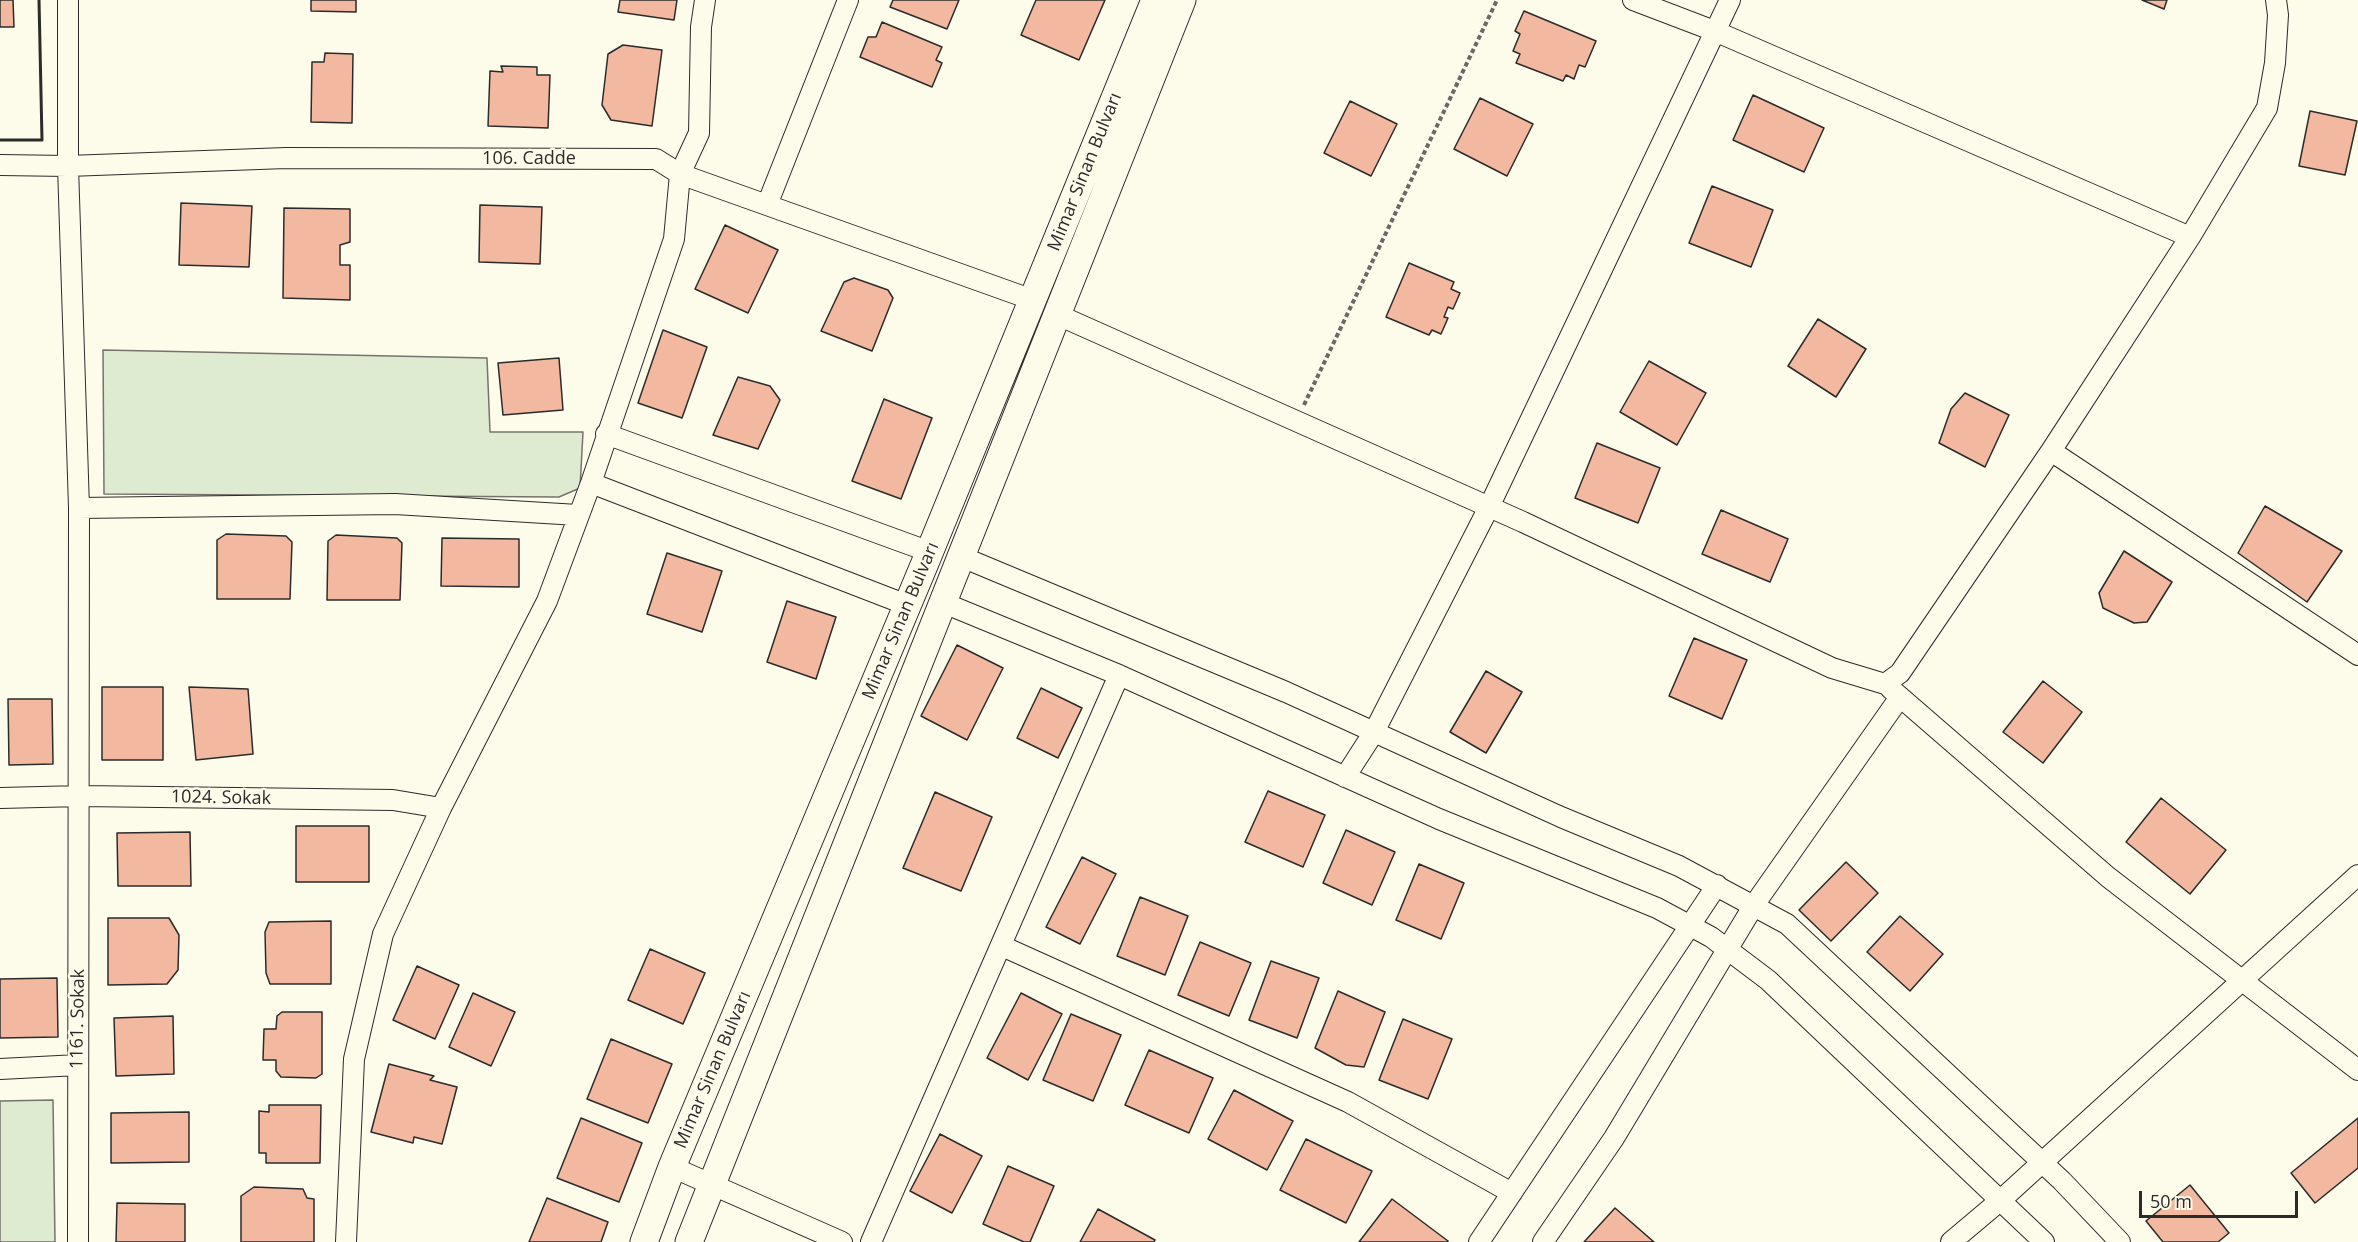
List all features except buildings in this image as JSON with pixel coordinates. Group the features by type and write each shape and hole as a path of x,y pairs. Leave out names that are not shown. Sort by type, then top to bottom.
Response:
{"main road":[{"name":"Mimar Sinan Bulvarı","path":"644,1242 672,1167 930,552 1155,0"},
{"name":"Mimar Sinan Bulvarı","path":"688,1242 1182,0"}],"street":[{"name":"1161. Sokak","path":"68,0 68,166 80,508 78,1242"},
{"path":"346,1242 354,1059 383,934 441,808 547,601 591,483 674,239 680,174 699,133 701,27 705,0"},
{"path":"767,206 848,0"},
{"path":"1633,0 1717,32 2190,237"},
{"path":"1345,777 1374,732 1489,507 1717,32 1730,0"},
{"path":"1885,684 1900,673 2051,450 2190,237 2267,108 2275,63 2278,15 2276,0"},
{"name":"106. Cadde","path":"0,165 68,166 286,158 656,159 680,174 1033,300"},
{"path":"1058,315 1489,507 1832,668 1885,684 2108,877 2244,979 2358,1070"},
{"path":"606,434 930,552"},
{"path":"2051,450 2358,655"},
{"path":"591,483 907,605"},
{"path":"80,508 394,504 578,515"},
{"path":"962,557 1286,692 1561,816 1679,866 1787,924 2042,1162 2120,1242"},
{"path":"944,603 1119,675 1439,819 1657,908 1690,925 1768,980 2002,1199 2044,1242"},
{"path":"871,1242 1119,675"},
{"path":"1542,1242 1614,1138 1754,905 1900,697"},
{"name":"1024. Sokak","path":"0,798 81,796 393,800 441,808"},
{"path":"1951,1242 2002,1199 2358,875"},
{"path":"1479,1242 1717,885"},
{"path":"1002,946 1348,1102 1512,1193"},
{"path":"0,1069 78,1065"},
{"path":"672,1167 842,1242"}],"path":[{"path":"1295,422 1497,0"}],"green space":[{"path":"103,350 487,358 490,432 583,432 580,488 559,497 104,494"},
{"path":"53,1100 55,1242 0,1242 0,1101"}],"wall":[{"path":"0,140 42,140 39,0"}]}
